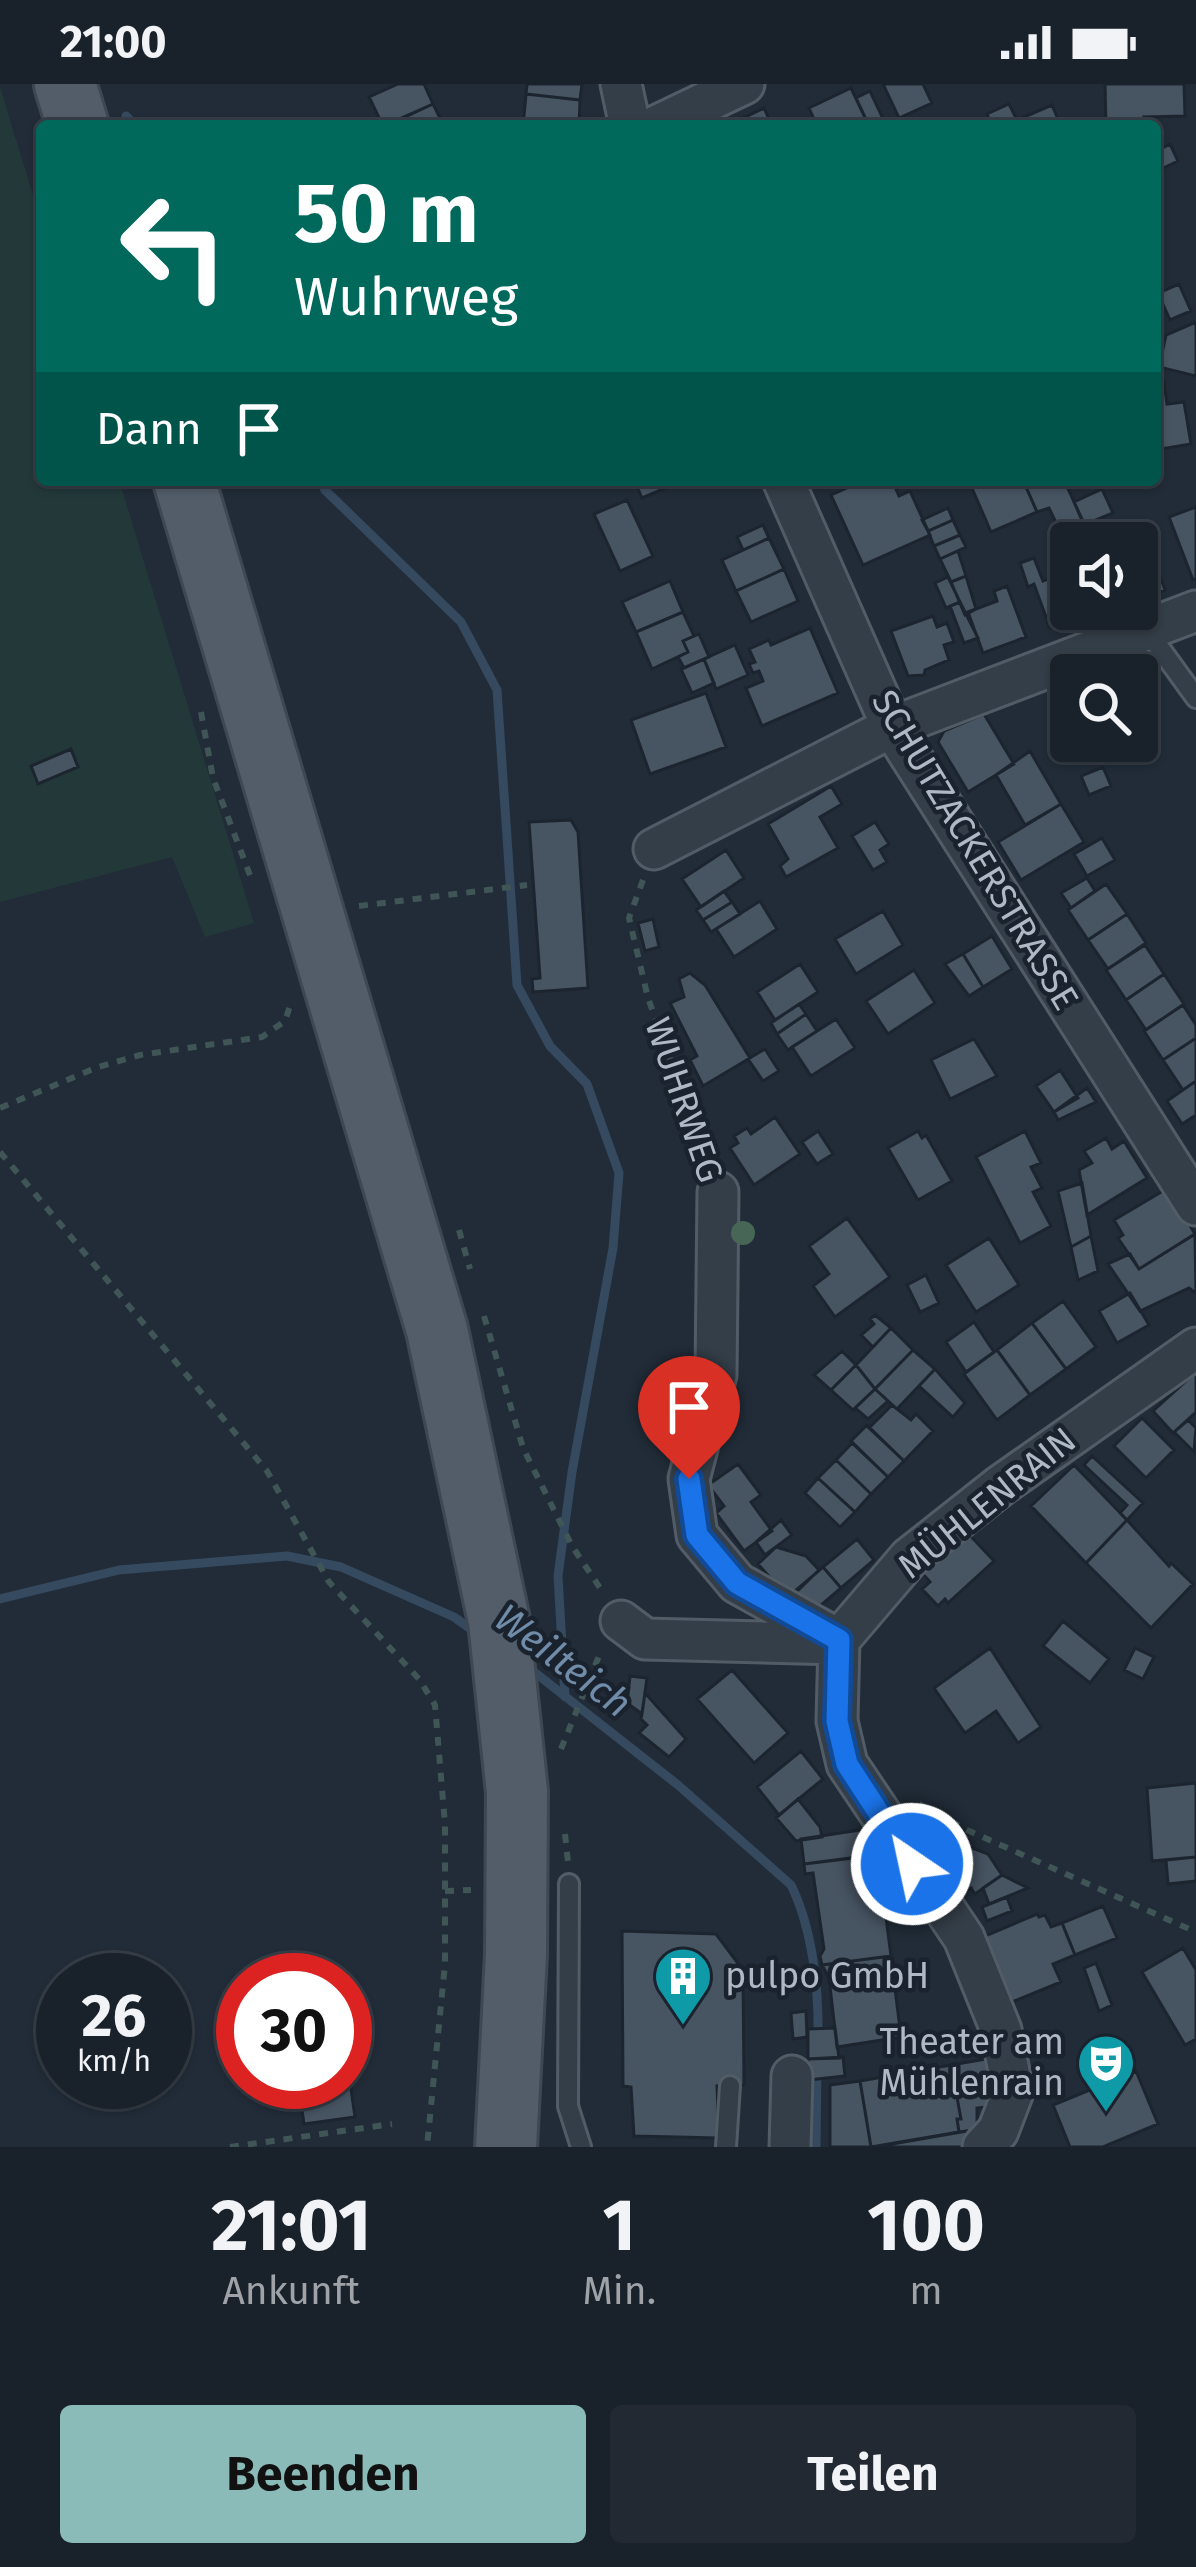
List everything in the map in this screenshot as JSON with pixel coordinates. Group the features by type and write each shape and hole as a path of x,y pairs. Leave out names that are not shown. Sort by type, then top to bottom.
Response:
{"main road":[{"path":"65,84 76,120"},
{"path":"186,486 437,1330 503,1650 518,1830 510,2140"}],"street":[{"path":"621,84 629,120"},
{"path":"669,120 744,84"},
{"name":"SCHUTZACKERSTRASSE","path":"786,486 892,727 1196,1205"},
{"path":"1158,625 1196,611"},
{"path":"655,849 892,727 1143,630"},
{"name":"WUHRWEG","path":"718,1192 716,1375 689,1479 697,1535 737,1583 838,1642"},
{"name":"MÜHLENRAIN","path":"838,1642 909,1558 1000,1486 1196,1348"},
{"path":"620,1621 645,1639 838,1642 837,1721 847,1764 964,1938 1000,2030 1013,2092 998,2131 983,2147"},
{"path":"790,2147 792,2076"}],"lane":[{"path":"1147,630 1196,698"},
{"path":"569,1884 568,2106 581,2147"},
{"path":"726,2147 730,2086"}],"path":[{"path":"201,712 213,778 256,890"},
{"name":"WUHRWEG","path":"655,849 629,918 648,998 718,1192"},
{"path":"358,906 527,885"},
{"path":"0,1108 119,1061 180,1047 262,1037 285,1021 292,985"},
{"path":"0,1152 267,1471 329,1582 419,1679 436,1705 445,1824 445,1964 427,2147"},
{"path":"542,1490 591,1574"},
{"path":"564,1739 591,1676"},
{"path":"908,1797 968,1830 1196,1932"},
{"path":"230,2147 392,2124"}],"green space":[{"path":"0,87 36,205 36,486 121,486 254,923 205,937 172,857 0,902"}],"building":[{"path":"398,84 424,84 433,104 397,120 380,120 369,97"},
{"path":"527,84 582,84 580,100 526,94"},
{"path":"883,84 923,84 932,103 899,118"},
{"path":"1105,84 1184,84 1185,116 1106,120"},
{"path":"851,88 866,120 814,120 809,108"},
{"path":"870,91 884,120 866,120 856,98"},
{"path":"526,94 580,100 579,120 524,120"},
{"path":"433,104 441,120 399,120"},
{"path":"1009,104 1017,120 990,120 987,114"},
{"path":"1052,105 1058,120 1017,120"},
{"path":"764,108 769,120 739,120"},
{"path":"1170,144 1178,161 1161,169 1161,149"},
{"path":"1179,284 1191,311 1170,320 1161,292"},
{"path":"1196,322 1196,376 1161,367 1166,335"},
{"path":"1161,383 1167,404 1184,402 1191,444 1161,449"},
{"path":"637,486 670,486 642,498"},
{"path":"851,486 895,486 899,496 910,491 930,535 863,565 831,495"},
{"path":"971,486 1026,486 1037,512 991,532"},
{"path":"1026,486 1067,486 1083,522 1056,522 1049,508 1037,512"},
{"path":"1102,489 1113,513 1083,522 1074,502"},
{"path":"627,500 653,556 620,571 594,514"},
{"path":"1196,507 1196,579 1193,580 1169,517"},
{"path":"948,508 953,520 928,531 922,520"},
{"path":"953,520 960,535 934,546 928,531"},
{"path":"763,525 769,538 743,550 737,537"},
{"path":"960,535 966,547 940,559 934,546"},
{"path":"769,538 784,569 736,591 722,560"},
{"path":"958,551 966,576 951,582 940,559"},
{"path":"1034,558 1043,581 1050,578 1050,628 1034,584 1028,587 1020,563"},
{"path":"784,569 798,601 751,622 736,591"},
{"path":"966,576 976,609 965,615 951,582"},
{"path":"948,577 960,602 946,608 935,583"},
{"path":"670,581 683,612 636,632 622,602"},
{"path":"1007,586 1026,637 983,653 968,612 997,601 994,591"},
{"path":"960,602 978,638 964,643 950,606"},
{"path":"683,612 694,636 683,641 688,652 652,669 636,632"},
{"path":"933,616 937,627 947,623 954,642 944,645 949,660 925,670 924,675 908,676 891,631"},
{"path":"810,628 838,693 762,726 746,688 763,681 749,664 755,662 749,649"},
{"path":"699,634 709,657 684,668 678,657 688,652 683,641"},
{"path":"735,645 748,675 716,689 704,659"},
{"path":"704,659 714,683 692,693 681,669"},
{"path":"706,693 726,747 650,774 631,720"},
{"path":"984,714 1014,764 968,792 938,742 944,731"},
{"path":"71,749 78,767 38,784 31,766"},
{"path":"1030,751 1061,804 1025,825 996,775"},
{"path":"1103,767 1111,786 1089,795 1081,776"},
{"path":"831,786 842,804 820,817 838,848 786,877 780,866 788,859 768,824"},
{"path":"1061,804 1084,842 1021,880 998,842"},
{"path":"571,820 578,832 588,988 533,992 532,979 540,978 529,822"},
{"path":"875,822 889,844 880,850 887,862 873,870 852,836"},
{"path":"1102,838 1115,860 1087,876 1074,854"},
{"path":"726,850 744,878 701,907 682,879"},
{"path":"1087,878 1095,891 1071,908 1061,893"},
{"path":"1106,884 1127,914 1088,940 1068,910"},
{"path":"724,891 732,902 703,920 696,910"},
{"path":"760,901 777,929 734,957 716,929"},
{"path":"732,902 740,914 711,932 703,920"},
{"path":"883,911 903,945 856,974 835,939"},
{"path":"1127,914 1146,943 1108,969 1088,940"},
{"path":"653,919 659,947 645,951 638,923"},
{"path":"992,936 1012,969 983,987 963,954"},
{"path":"1145,945 1164,974 1126,1000 1106,970"},
{"path":"963,954 983,987 969,996 945,964"},
{"path":"800,964 818,992 775,1020 757,992"},
{"path":"914,970 935,1003 888,1034 866,1001"},
{"path":"690,973 705,985 750,1058 703,1086 690,1060 697,1056 670,1003 684,997 679,979"},
{"path":"1164,974 1184,1004 1146,1030 1126,1000"},
{"path":"799,1004 806,1014 777,1034 771,1023"},
{"path":"1183,1005 1196,1025 1196,1038 1163,1060 1144,1031"},
{"path":"806,1014 817,1031 788,1050 777,1034"},
{"path":"836,1019 855,1048 811,1076 792,1047"},
{"path":"1196,1038 1196,1081 1183,1090 1163,1060"},
{"path":"974,1039 997,1076 950,1099 931,1060"},
{"path":"765,1049 779,1071 763,1081 748,1059"},
{"path":"1060,1070 1078,1098 1054,1112 1036,1086"},
{"path":"1196,1081 1196,1115 1182,1124 1167,1101"},
{"path":"1087,1088 1096,1102 1058,1120 1054,1112"},
{"path":"775,1117 800,1154 754,1185 730,1148 738,1143 734,1136 747,1128 751,1134"},
{"path":"818,1131 833,1154 817,1164 802,1142"},
{"path":"918,1131 922,1138 926,1135 952,1181 918,1200 888,1148"},
{"path":"1025,1131 1041,1163 1031,1167 1042,1188 1033,1192 1051,1226 1020,1243 976,1157"},
{"path":"1106,1138 1112,1149 1124,1141 1147,1178 1087,1215 1079,1170 1092,1163 1084,1151"},
{"path":"1082,1183 1091,1236 1071,1247 1058,1191"},
{"path":"1168,1188 1195,1234 1139,1269 1118,1238 1123,1235 1114,1220"},
{"path":"847,1218 890,1277 835,1317 813,1286 829,1274 809,1246"},
{"path":"1195,1234 1196,1293 1189,1288 1140,1311 1108,1264 1130,1254 1139,1269"},
{"path":"1091,1236 1098,1271 1078,1280 1071,1247"},
{"path":"989,1238 1019,1285 976,1312 946,1265"},
{"path":"926,1275 939,1303 920,1312 907,1285"},
{"path":"1130,1293 1149,1325 1117,1343 1099,1311"},
{"path":"1063,1301 1096,1347 1066,1369 1032,1323"},
{"path":"875,1315 891,1328 873,1347 861,1335 874,1324 870,1319"},
{"path":"974,1322 994,1352 966,1372 946,1342"},
{"path":"1032,1323 1066,1369 1030,1395 997,1350"},
{"path":"891,1328 913,1350 875,1389 856,1365"},
{"path":"913,1350 935,1369 897,1409 875,1389"},
{"path":"997,1350 1030,1395 997,1420 964,1374"},
{"path":"842,1351 856,1365 831,1390 814,1375"},
{"path":"856,1365 875,1389 853,1410 831,1390"},
{"path":"935,1369 965,1403 953,1417 919,1386"},
{"path":"1196,1372 1196,1412 1173,1433 1153,1411"},
{"path":"875,1389 888,1401 868,1419 855,1408"},
{"path":"892,1405 911,1420 916,1414 933,1431 904,1461 869,1428"},
{"path":"1142,1418 1174,1450 1146,1478 1114,1446"},
{"path":"1188,1420 1196,1428 1194,1452 1174,1432"},
{"path":"867,1425 904,1461 888,1477 851,1441"},
{"path":"852,1443 888,1477 871,1494 836,1460"},
{"path":"1092,1456 1143,1503 1127,1520 1120,1513 1127,1505 1084,1465"},
{"path":"836,1460 871,1494 855,1512 818,1478"},
{"path":"738,1464 761,1495 751,1502 772,1531 744,1551 716,1513 724,1506 708,1485"},
{"path":"1074,1465 1127,1520 1086,1563 1031,1506"},
{"path":"818,1478 855,1512 840,1527 805,1493"},
{"path":"781,1520 792,1535 765,1555 756,1542"},
{"path":"1127,1520 1169,1566 1171,1563 1193,1584 1151,1628 1086,1563"},
{"path":"965,1530 994,1561 948,1603 945,1599 938,1606 922,1589 930,1582 920,1571"},
{"path":"857,1539 874,1560 841,1588 823,1567"},
{"path":"776,1547 806,1556 819,1570 789,1599 758,1564"},
{"path":"823,1567 841,1588 812,1613 794,1592"},
{"path":"1063,1621 1109,1659 1090,1683 1043,1646"},
{"path":"990,1648 1041,1727 1018,1743 996,1711 965,1733 934,1688"},
{"path":"1135,1648 1154,1657 1143,1679 1124,1670"},
{"path":"732,1670 788,1733 754,1763 697,1699"},
{"path":"630,1676 647,1678 642,1714 627,1703"},
{"path":"645,1693 686,1739 669,1757 639,1733 647,1725 641,1719"},
{"path":"801,1751 823,1779 779,1815 757,1787"},
{"path":"1196,1783 1196,1857 1152,1861 1147,1788"},
{"path":"798,1799 820,1827 822,1837 796,1841 776,1818"},
{"path":"860,1830 874,1855 804,1864 801,1839"},
{"path":"944,1832 960,1843 931,1862 921,1847"},
{"path":"960,1843 988,1854 1002,1875 975,1894 971,1888 956,1899 931,1862"},
{"path":"878,1855 891,1956 822,1965 813,1873 805,1874 804,1864"},
{"path":"1196,1857 1196,1881 1168,1884 1166,1860"},
{"path":"1002,1875 1028,1888 989,1904 983,1888"},
{"path":"1007,1897 1012,1911 987,1921 982,1907"},
{"path":"1103,1906 1117,1938 1075,1955 1062,1923"},
{"path":"1045,1915 1051,1927 1062,1923 1075,1955 1053,1964 1061,1982 1012,2002 985,1936"},
{"name":"pulpo GmbH","path":"622,1931 716,1934 743,1970 744,2085 717,2086 719,2138 634,2136 631,2087 623,2086"},
{"path":"1183,1948 1196,1970 1196,2039 1185,2045 1142,1972"},
{"path":"891,1956 901,2037 837,2047 829,1978 822,1965"},
{"path":"1096,1963 1112,2005 1099,2011 1084,1968"},
{"path":"806,2011 807,2037 793,2039 791,2013"},
{"path":"835,2028 839,2058 808,2059 808,2029"},
{"path":"843,2057 845,2076 808,2080 808,2059"},
{"path":"986,2059 994,2106 977,2108 977,2127 969,2138 967,2131 959,2132 951,2065"},
{"path":"951,2065 959,2132 871,2147 860,2081"},
{"name":"Theater am Mühlenrain","path":"1136,2071 1158,2124 1103,2147 1070,2147 1053,2105"},
{"path":"860,2081 871,2147 830,2147 830,2085"},
{"path":"302,2109 354,2109 355,2117 304,2124"},
{"path":"967,2131 969,2138 961,2147 875,2147"}],"waterway":[{"path":"126,116 130,120"},
{"path":"323,486 461,622 497,690 517,985 550,1046 587,1084 619,1173 613,1248 558,1576 565,1697"},
{"name":"Weilteich","path":"0,1599 119,1570 287,1556 341,1567 454,1617 475,1632"},
{"name":"Weilteich","path":"524,1664 678,1785 791,1885 813,1961 818,2040"},
{"name":"Weilteich","path":"816,2147 817,2068"}],"place":[{"name":"pulpo GmbH","path":"683,2027"},
{"name":"Theater am Mühlenrain","path":"1106,2114"}],"route":[{"path":"689,1479 697,1535 737,1583 839,1640 837,1721 847,1764 912,1864"}]}
